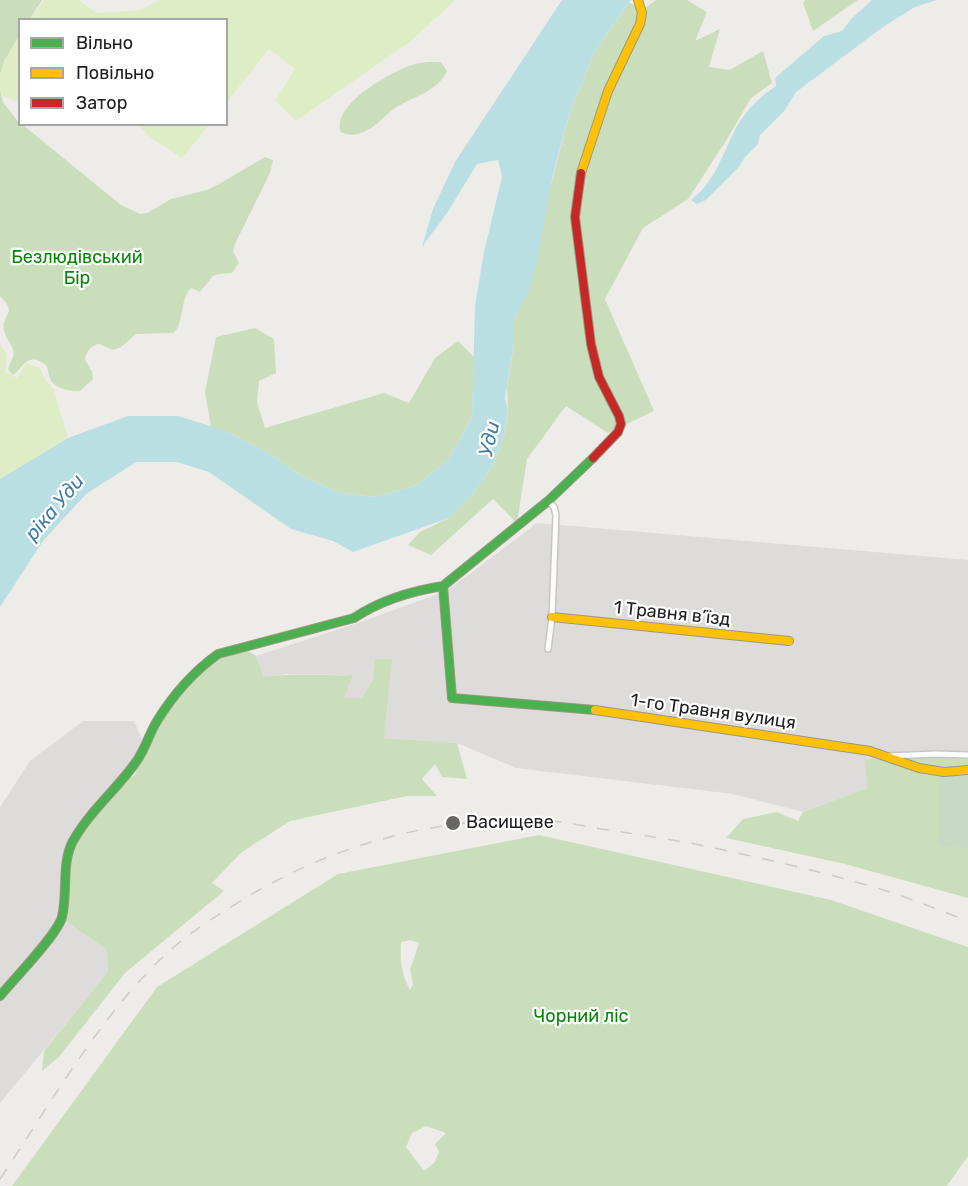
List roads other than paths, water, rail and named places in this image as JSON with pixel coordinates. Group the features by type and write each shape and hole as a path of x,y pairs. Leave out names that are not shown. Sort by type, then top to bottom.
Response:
{"street":[{"path":"0,996 52,935 62,919 67,866 72,843 138,760 157,722 185,683 200,667 218,654 345,620 380,603 444,586 548,501 618,432 621,424 619,416 599,377 591,344 575,217 591,139 608,91 640,24 642,13 639,2"},
{"path":"548,501 554,507 556,515 552,617 548,649"},
{"name":"1-го Травня вулиця","path":"444,586 452,698 534,706 574,707 870,751 883,756 968,755"},
{"name":"1 Травня в’їзд","path":"552,617 789,641"},
{"path":"883,756 919,768 944,772 968,770"}],"water":[{"path":"562,0 631,0 595,51 570,111 553,175 536,267 527,295 514,320 514,343 505,399 508,411 504,435 493,465 473,494 449,518 353,552 333,541 291,529 209,472 177,462 136,462 86,494 43,541 0,607 0,479 68,438 128,416 178,416 226,431 270,454 302,476 340,493 375,497 417,485 448,460 472,417 475,306 484,252 502,177 498,160 477,164 447,213 422,247 433,209 455,162"},
{"path":"872,0 937,0 915,7 883,27 796,92 785,110 760,135 758,144 738,168 706,200 697,204 691,200 712,177 743,117 758,100 776,86 775,78 824,36 842,31 851,19"}],"railway":[{"path":"0,1179 97,1034 141,980 174,947 215,917 282,878 318,861 393,836 431,828 510,820 569,823 690,843 808,869 912,899 968,921"}],"place":[{"name":"Васищеве","path":"453,823"}],"park label":[{"name":"Безлюдівський Бір","path":"77,268"},
{"name":"Чорний ліс","path":"581,1017"}],"water label":[{"name":"Уди","path":"490,439"},
{"name":"ріка Уди","path":"55,508"}]}
